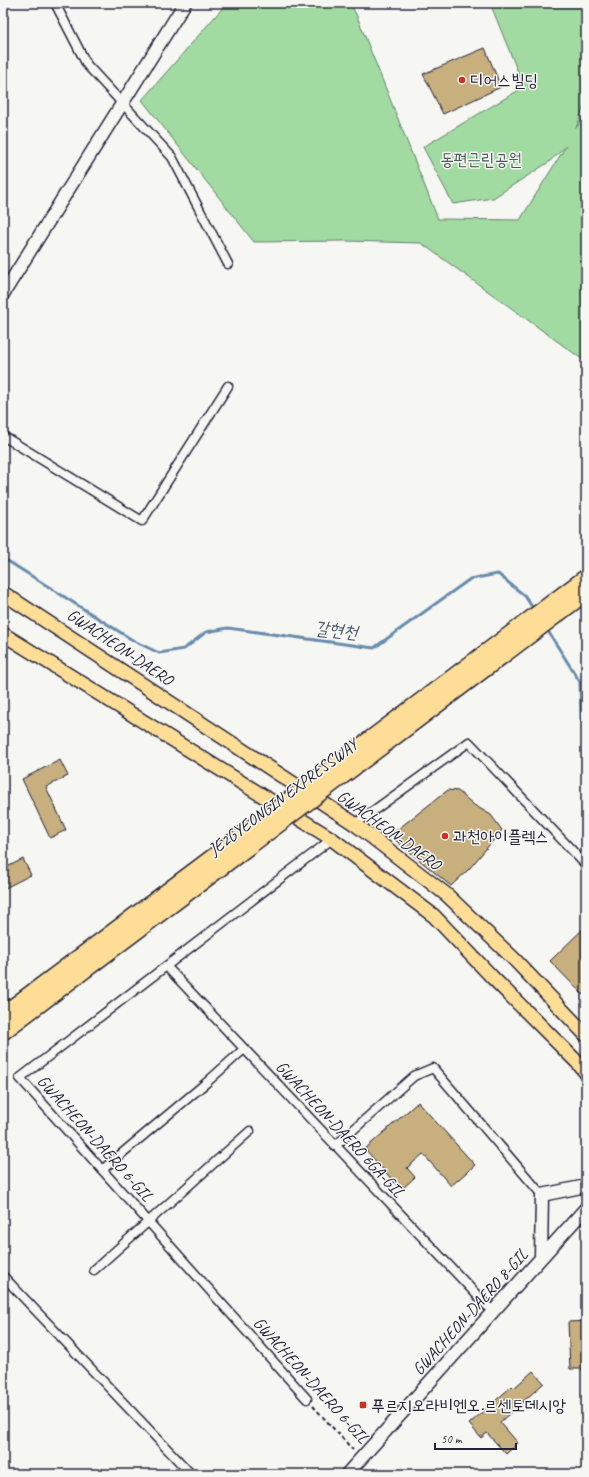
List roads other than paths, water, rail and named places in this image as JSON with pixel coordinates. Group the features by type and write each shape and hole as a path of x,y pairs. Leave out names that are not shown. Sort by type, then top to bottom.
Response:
{"highway":[{"name":"JE2GYEONGIN EXPRESSWAY","path":"3,1014 586,577"},
{"name":"JE2GYEONGIN EXPRESSWAY","path":"3,1032 586,594"}],"main road":[{"name":"GWACHEON-DAERO","path":"3,593 355,824 447,895 510,955 586,1035"},
{"path":"3,634 332,839 434,916 586,1073"}],"street":[{"path":"56,3 88,65 172,157 228,264"},
{"path":"3,294 186,3"},
{"path":"3,436 142,522 228,386"},
{"path":"355,824 469,742 586,865"},
{"name":"GWACHEON-DAERO 6-GIL","path":"307,1399 20,1078 332,839"},
{"name":"GWACHEON-DAERO 6GA-GIL","path":"166,966 493,1312"},
{"path":"102,1170 206,1083 244,1049"},
{"path":"335,1146 414,1076 433,1068 542,1195 541,1258"},
{"path":"94,1270 250,1130"},
{"path":"542,1195 586,1186"},
{"name":"GWACHEON-DAERO 8-GIL","path":"347,1474 586,1208"},
{"path":"3,1276 191,1474"}],"waterway":[{"name":"갈현천","path":"3,558 134,641 159,653 184,649 206,632 228,628 374,648 470,579 498,574 525,596 534,610"},
{"name":"갈현천","path":"546,628 580,682 581,719 586,721"}],"place":[{"name":"디어스빌딩","path":"462,80"},
{"name":"과천아이플렉스","path":"445,836"},
{"name":"푸르지오라비엔오.르센토데시앙","path":"363,1405"}],"park label":[{"name":"동편근린공원","path":"481,159"}]}
